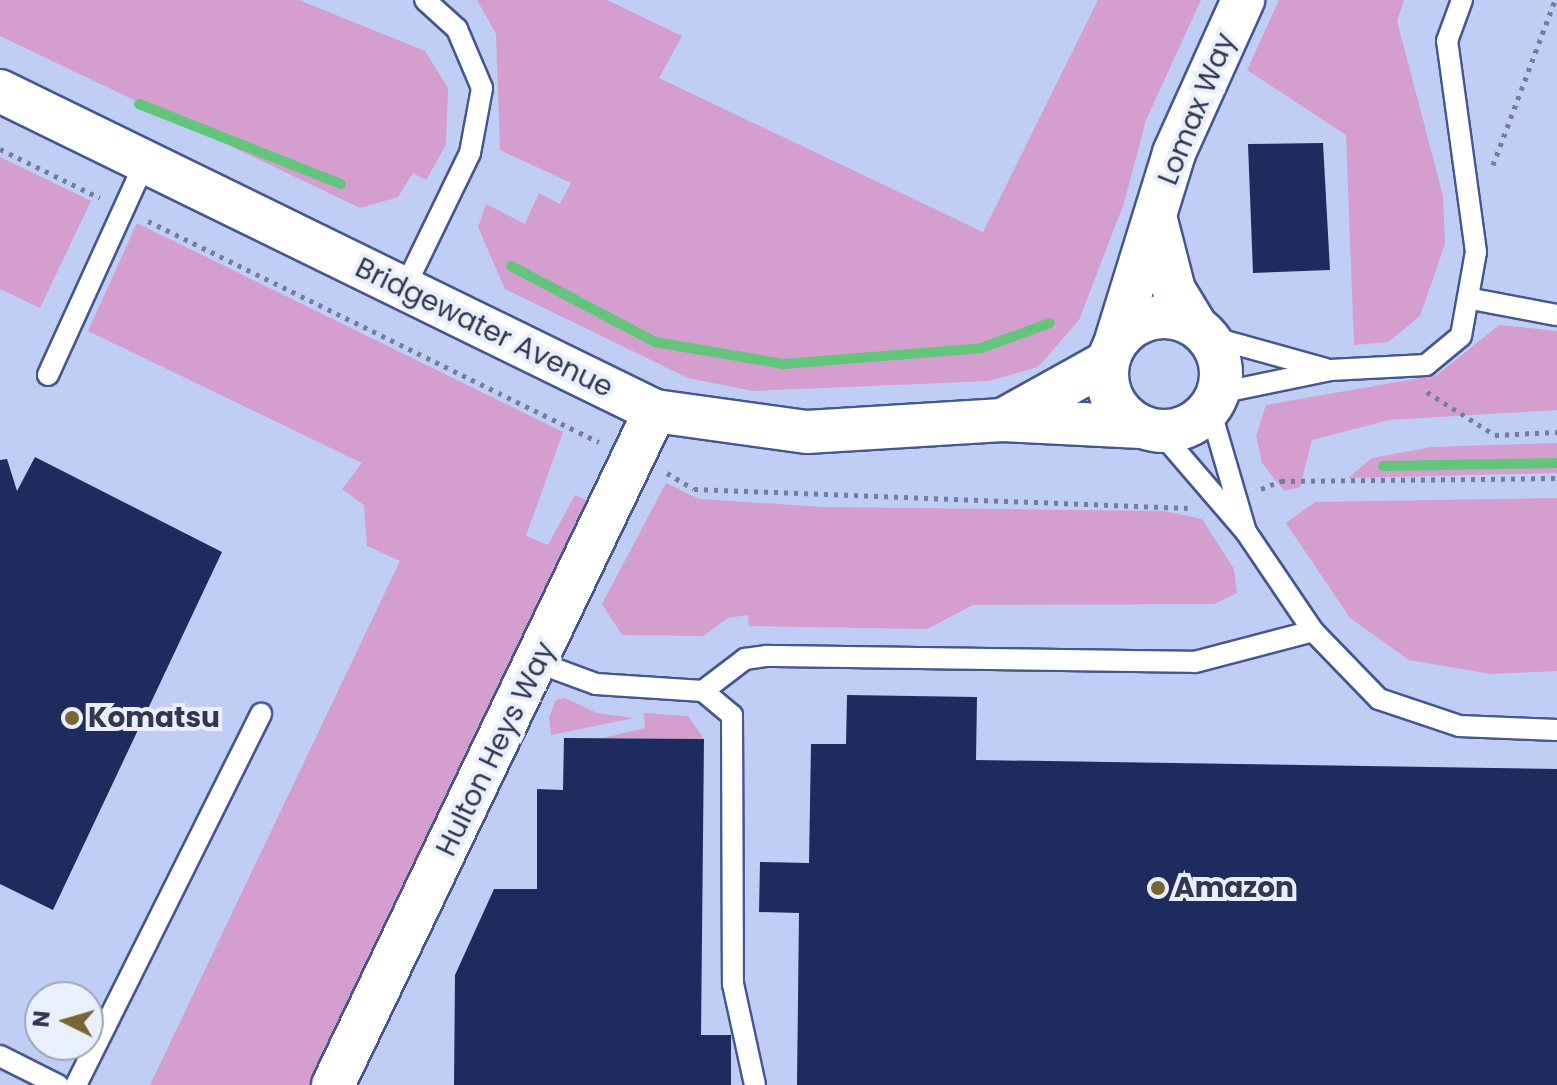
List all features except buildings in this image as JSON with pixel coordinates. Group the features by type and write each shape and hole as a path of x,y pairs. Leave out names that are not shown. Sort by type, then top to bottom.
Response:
{"street":[{"name":"Lomax Way","path":"1111,353 1156,220 1174,153 1243,0"},
{"name":"Bridgewater Avenue","path":"0,91 655,411 807,432 1003,420 1151,430"},
{"name":"Lomax Way","path":"1156,220 1174,290 1201,331"},
{"path":"1161,317 1201,331 1221,363 1214,401 1179,430 1151,430 1113,401 1111,353 1127,330 1161,317"},
{"name":"Bridgewater Avenue","path":"1003,420 1111,353"},
{"name":"Hulton Heys Way","path":"333,1085 539,663 655,411"}],"lane":[{"path":"404,289 470,153 482,88 457,29 425,0"},
{"path":"1246,532 1214,401 1330,370 1426,365 1461,336 1472,299 1476,252 1461,179 1447,41 1462,0"},
{"path":"48,375 145,162"},
{"path":"1472,299 1557,315"},
{"path":"1201,331 1330,370"},
{"path":"1151,430 1246,532 1313,631 1379,699 1416,715 1459,726 1557,730"},
{"path":"703,691 745,659 767,656 1195,662 1313,631"},
{"path":"539,663 596,684 703,691 732,715 737,739 733,984 755,1085"},
{"path":"76,1085 261,714"},
{"path":"0,1056 58,1085"}],"path":[{"path":"1461,179 1492,169 1555,0"},
{"path":"1417,388 1495,435 1557,432"}],"shaded area":[{"path":"0,0 299,0 425,51 448,88 446,145 426,180 413,173 398,197 360,208 0,36"},
{"path":"477,0 607,0 682,36 659,78 983,232 1098,0 1201,0 1146,120 1124,203 1079,320 1038,367 989,381 753,391 688,378 505,289 478,227 486,204 525,224 539,193 560,204 571,183 500,150 496,34"},
{"path":"1279,0 1404,0 1397,21 1443,196 1445,244 1420,316 1388,342 1354,345 1346,135 1247,70"},
{"path":"0,157 91,201 40,308 0,289"},
{"path":"137,223 563,432 526,536 548,545 575,495 595,504 310,1085 150,1085 400,561 367,546 364,505 342,489 362,463 88,331"},
{"path":"1499,325 1557,331 1557,410 1389,420 1312,440 1300,487 1284,491 1262,463 1256,436 1266,405 1437,375"},
{"path":"1557,443 1557,473 1348,478 1372,458 1432,447"},
{"path":"666,483 699,499 823,507 1164,511 1202,519 1234,569 1237,593 1214,604 973,605 927,629 749,626 748,615 728,618 703,636 622,635 602,604"},
{"path":"1557,498 1557,671 1491,674 1409,660 1350,618 1286,523 1315,502"},
{"path":"565,698 597,713 634,718 551,735 549,717 556,700"},
{"path":"644,713 688,716 704,739 603,738 645,728"}],"waterway":[{"path":"139,104 341,184"},
{"path":"511,266 655,342 784,364 981,348 1050,323"},
{"path":"1383,466 1557,463"}],"place":[{"name":"Komatsu","path":"72,718"},
{"name":"Amazon","path":"1158,888"}]}
